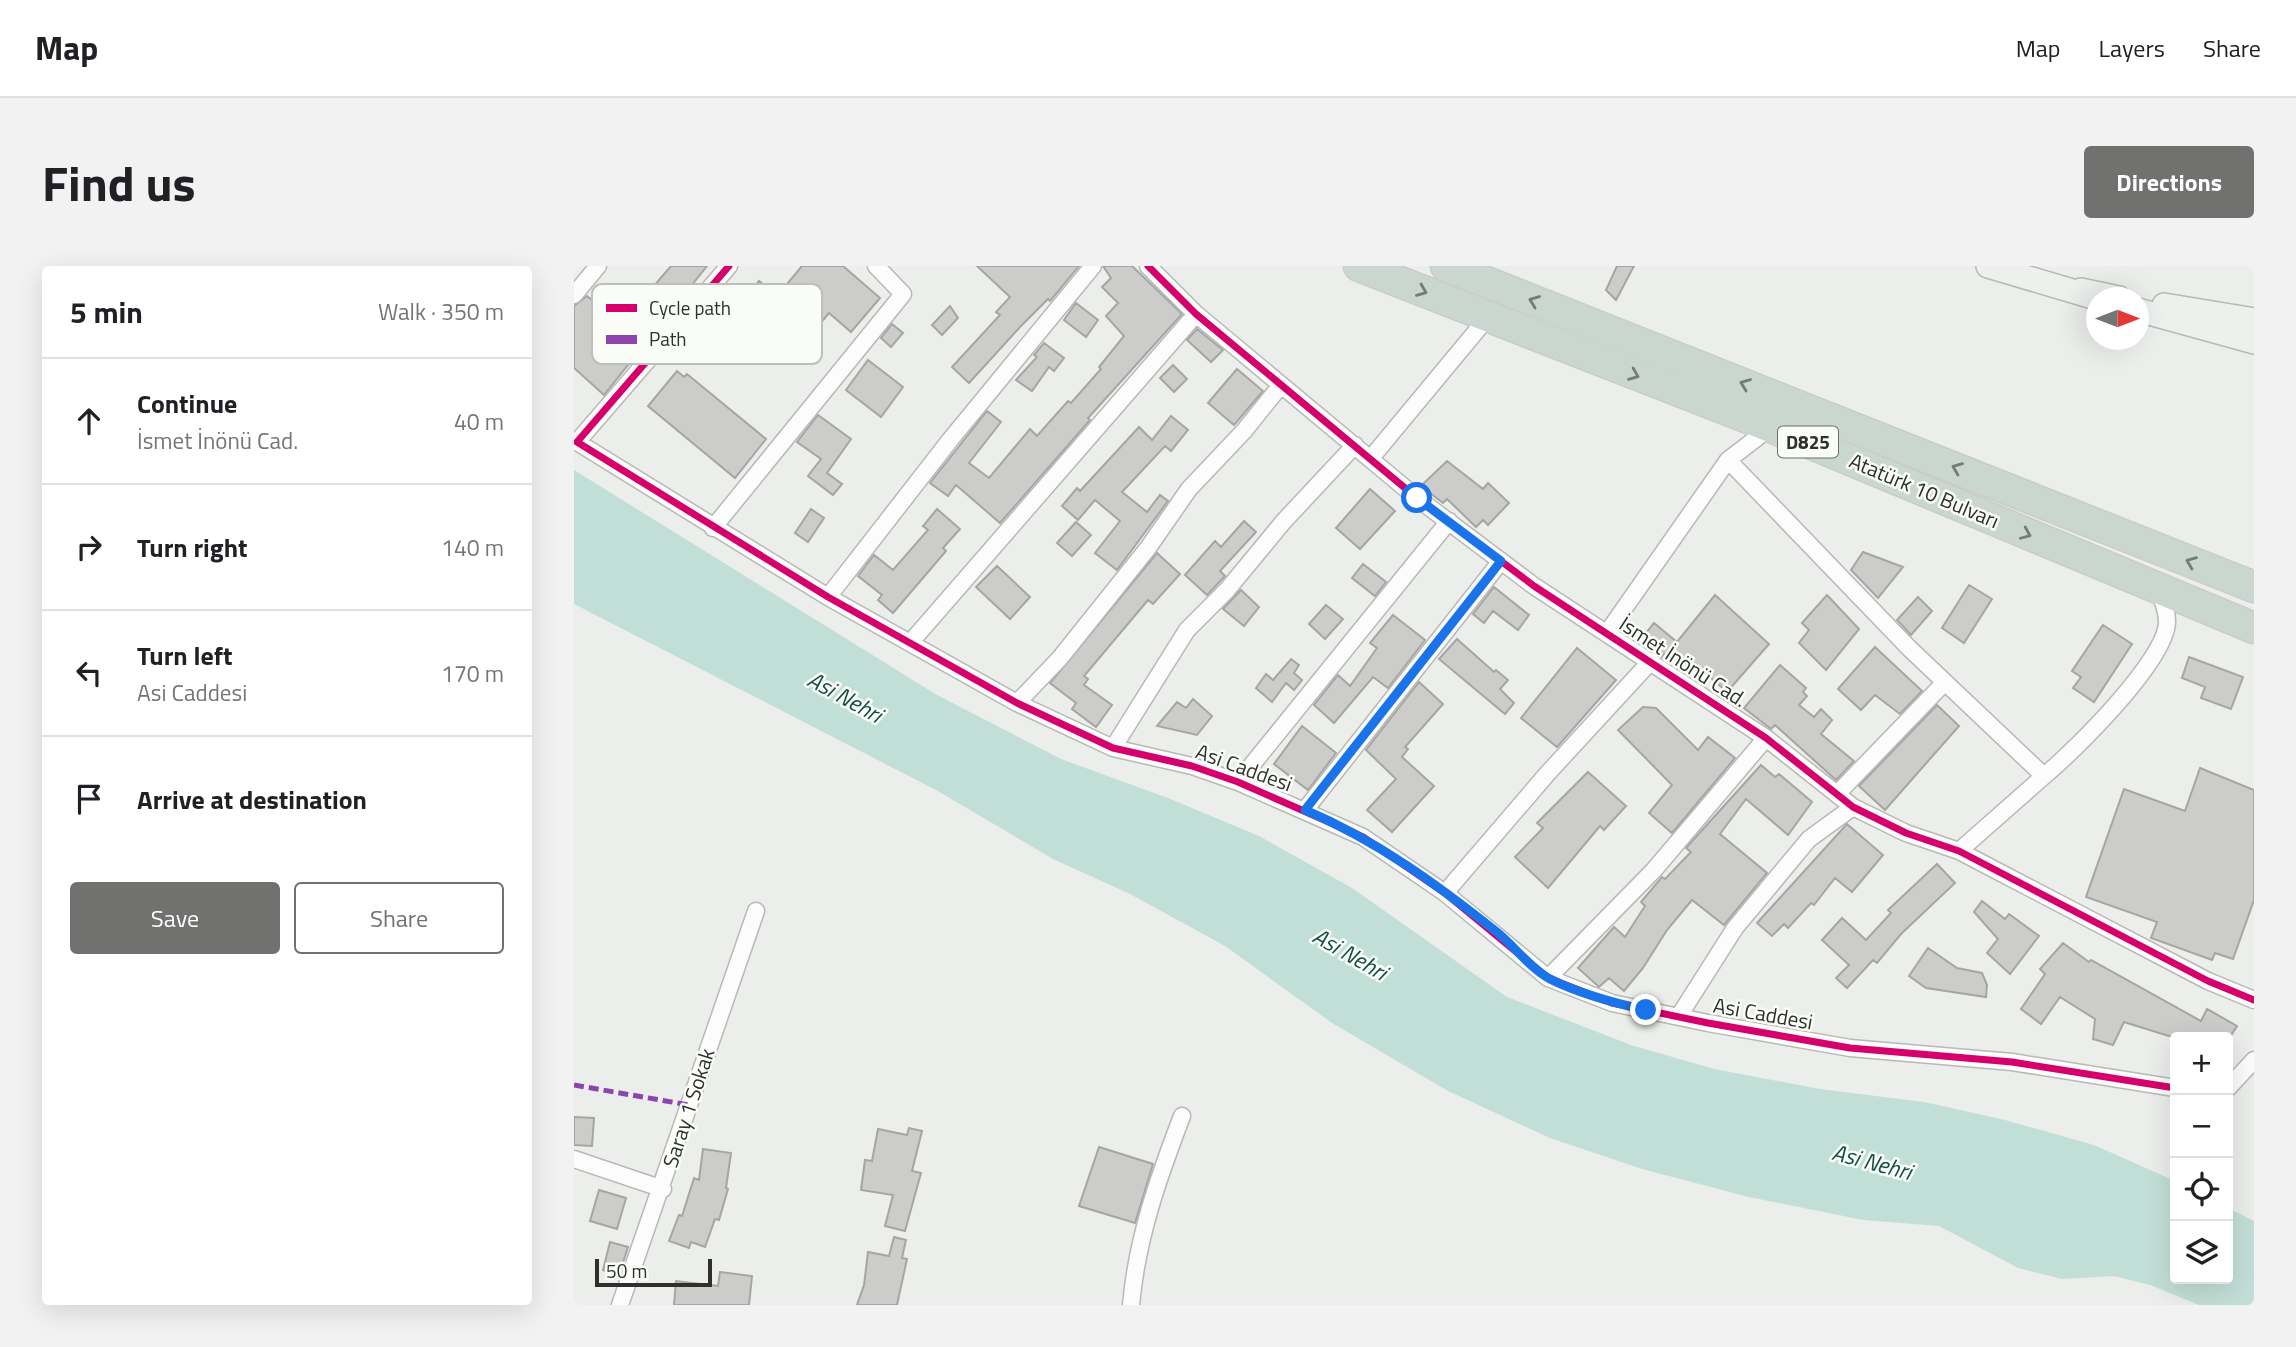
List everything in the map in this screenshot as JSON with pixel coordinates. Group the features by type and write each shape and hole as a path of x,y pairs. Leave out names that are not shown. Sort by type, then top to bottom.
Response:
{"highway":[{"name":"Atatürk 10 Bulvarı","path":"1359,266 1771,427 2254,628"},
{"name":"Atatürk 10 Bulvarı","path":"1446,266 2254,587"}],"street":[{"path":"574,295 598,266"},
{"path":"713,284 729,266"},
{"path":"713,528 903,294 876,266"},
{"path":"828,597 950,440 1093,266"},
{"name":"İsmet İnönü Cad.","path":"1148,266 1196,314 1501,561 1766,738 1853,807 1906,833 1959,851 2196,975 2254,999"},
{"path":"1989,266 2086,295"},
{"path":"2053,285 2086,292"},
{"path":"2149,303 2249,325"},
{"path":"2149,311 2249,325"},
{"path":"910,643 1196,314"},
{"path":"1371,458 1488,317"},
{"path":"576,441 643,364"},
{"path":"1017,703 1060,658 1148,548 1189,489 1244,431 1281,385"},
{"path":"1607,633 1728,460 1771,427"},
{"name":"Asi Caddesi","path":"576,441 828,597 1017,703 1113,748 1192,766 1238,782 1363,837 1445,893 1548,978 1612,1003 1850,1048 2012,1062 2170,1087"},
{"path":"1113,748 1187,630 1227,590 1284,521 1355,445"},
{"path":"1728,460 1945,682 2044,776"},
{"path":"1238,782 1449,521"},
{"path":"1305,810 1501,561"},
{"path":"1959,851 2067,757 2151,661 2168,623 2160,589"},
{"path":"1445,893 1547,774 1651,662"},
{"path":"1837,794 1945,682"},
{"path":"1548,978 1654,870 1766,738"},
{"path":"1679,1016 1735,928 1808,839 1853,807"},
{"name":"Saray 1 Sokak","path":"620,1305 663,1189 756,911"},
{"path":"2233,1083 2254,1060"},
{"path":"1131,1305 1134,1266 1150,1201 1182,1116"},
{"path":"574,1159 663,1189"}],"water":[{"name":"Asi Nehri","path":"574,470 937,695 1061,759 1168,798 1259,836 1352,888 1507,997 1631,1045 1714,1069 1820,1089 1924,1102 2005,1120 2094,1145 2170,1179 2170,1284 2233,1284 2233,1210 2254,1221 2254,1305 2199,1305 2150,1285 2114,1276 2062,1279 2018,1268 1939,1226 1863,1220 1749,1197 1642,1169 1550,1138 1448,1091 1332,1023 1225,946 1130,894 1053,859 936,790 574,604"}],"building":[{"path":"671,266 707,266 693,284 656,284"},
{"path":"802,266 843,266 880,298 851,332 829,313 822,321 822,284 787,284"},
{"path":"977,266 1079,266 1050,301 1048,299 1021,326 969,383 952,367 1000,315 996,312 1010,297"},
{"path":"1103,266 1132,266 1182,314 1088,418 1090,420 1000,523 956,485 948,496 930,483 987,411 1001,422 969,463 989,478 1030,429 1037,436 1101,369 1099,367 1124,336 1106,316 1118,303 1102,287 1111,278"},
{"path":"1617,266 1634,266 1616,300 1606,290"},
{"path":"587,296 592,300 592,364 629,364 604,395 574,368 574,306"},
{"path":"1076,303 1098,320 1086,337 1064,320"},
{"path":"950,306 958,318 942,335 932,325"},
{"path":"892,324 903,333 891,347 881,338"},
{"path":"1197,329 1223,350 1211,362 1187,340"},
{"path":"1044,343 1064,358 1054,371 1049,367 1032,391 1016,380 1037,357 1034,355"},
{"path":"868,360 903,387 881,417 846,390"},
{"path":"1173,365 1187,379 1174,392 1160,378"},
{"path":"1237,369 1263,391 1234,425 1208,403"},
{"path":"677,371 684,377 687,374 766,439 735,478 648,406"},
{"path":"818,415 851,439 827,473 842,484 833,495 808,476 821,459 797,442"},
{"path":"1171,416 1188,430 1171,451 1165,446 1122,492 1147,512 1160,495 1168,501 1117,570 1095,553 1120,521 1095,500 1078,520 1062,506 1077,488 1080,491 1139,427 1152,440"},
{"path":"1447,461 1483,489 1488,483 1509,503 1488,525 1483,520 1476,527 1447,499 1443,503 1421,486"},
{"path":"1370,489 1395,511 1360,549 1336,528"},
{"path":"811,509 824,518 808,542 795,533"},
{"path":"937,509 960,529 943,548 946,551 893,613 878,600 882,595 858,576 874,555 893,570 928,530 923,526"},
{"path":"1244,521 1256,532 1220,571 1225,576 1207,595 1185,575 1215,541 1221,547"},
{"path":"1076,522 1091,535 1072,556 1057,543"},
{"path":"1863,552 1903,567 1878,598 1851,570"},
{"path":"1157,553 1180,574 1153,604 1148,600 1084,676 1088,679 1084,685 1112,705 1096,727 1072,709 1076,703 1050,683"},
{"path":"1363,564 1386,582 1375,596 1352,578"},
{"path":"997,566 1030,597 1010,619 976,587"},
{"path":"1969,585 1992,599 1964,643 1942,628"},
{"path":"1494,587 1529,615 1518,630 1493,611 1484,623 1473,614"},
{"path":"1241,590 1259,607 1244,626 1223,609"},
{"path":"1715,595 1769,644 1727,692 1691,660 1684,670 1664,654 1662,657 1639,642 1654,623 1677,642"},
{"path":"1827,595 1859,629 1826,670 1799,643 1809,630 1802,623"},
{"path":"1918,597 1932,611 1911,635 1897,620"},
{"path":"1326,605 1343,619 1325,639 1309,624"},
{"path":"1393,615 1425,640 1388,688 1373,677 1334,723 1314,705 1338,675 1350,686 1377,648 1370,643"},
{"path":"2103,625 2132,644 2094,702 2073,688 2081,677 2072,671"},
{"path":"1457,639 1494,672 1496,670 1508,680 1500,689 1514,703 1505,714 1439,659"},
{"path":"1875,647 1922,691 1900,714 1875,695 1861,710 1838,689"},
{"path":"1577,648 1616,680 1557,747 1521,718"},
{"path":"2189,657 2243,677 2231,709 2201,698 2205,687 2182,678"},
{"path":"1291,659 1299,665 1294,673 1302,680 1294,690 1286,683 1272,702 1256,688 1266,674 1273,680"},
{"path":"1780,665 1806,688 1803,692 1807,696 1799,705 1814,717 1821,709 1832,720 1821,734 1854,761 1836,780 1775,725 1771,729 1744,708"},
{"path":"1419,682 1443,704 1405,747 1408,749 1402,757 1434,786 1392,832 1367,810 1396,779 1366,750"},
{"path":"1193,699 1212,716 1197,735 1157,726 1177,702 1186,708"},
{"path":"1937,705 1959,726 1885,810 1859,786"},
{"path":"1643,707 1656,708 1698,750 1708,737 1735,758 1672,833 1649,813 1672,785 1618,730"},
{"path":"1302,726 1336,753 1308,790 1274,764"},
{"path":"1761,765 1775,777 1779,774 1812,802 1788,835 1746,799 1720,834 1767,873 1724,925 1692,900 1624,991 1609,978 1599,987 1578,968 1614,927 1625,937 1645,906 1641,902 1662,877 1665,879 1691,852 1686,848"},
{"path":"2200,768 2254,790 2254,900 2233,959 2215,953 2212,960 2151,938 2157,922 2086,897 2124,789 2185,811"},
{"path":"1588,772 1626,806 1604,830 1600,826 1548,888 1515,857 1543,828 1537,823"},
{"path":"1847,824 1883,855 1852,892 1835,878 1814,905 1811,903 1788,928 1784,924 1772,936 1757,923"},
{"path":"1937,864 1955,883 1901,934 1877,963 1873,960 1847,988 1836,978 1849,965 1822,940 1842,918 1866,940 1891,913 1888,910"},
{"path":"1982,901 2005,919 2009,914 2039,936 2010,974 1987,953 1998,939 1974,912"},
{"path":"2063,943 2089,962 2091,960 2201,1021 2207,1009 2237,1026 2233,1032 2170,1032 2170,1036 2124,1022 2113,1045 2093,1039 2095,1019 2060,997 2041,1024 2021,1009 2045,974 2040,969"},
{"path":"1928,948 1957,968 1982,973 1987,985 1986,997 1926,988 1909,976"},
{"path":"574,1117 594,1118 592,1146 574,1145"},
{"path":"909,1128 922,1131 912,1171 921,1173 905,1231 885,1226 893,1195 861,1190 865,1160 872,1161 878,1129 907,1135"},
{"path":"1099,1147 1153,1164 1135,1223 1079,1206"},
{"path":"703,1149 731,1153 728,1189 719,1220 715,1219 705,1247 691,1242 689,1248 669,1241 679,1215 682,1216 694,1178 699,1180"},
{"path":"599,1190 626,1198 617,1229 590,1221"},
{"path":"894,1237 906,1240 902,1258 907,1259 897,1305 857,1305 864,1285 868,1252 889,1256"},
{"path":"610,1242 628,1247 619,1275 603,1270"},
{"path":"720,1272 752,1276 749,1305 674,1305 676,1281 718,1286"}],"marked path":[{"path":"574,1085 689,1105"}],"cycle path":[{"path":"713,284 729,266"},
{"path":"1148,266 1196,314 1417,498 1534,586 1766,738 1853,807 1906,833 1959,851 2208,981 2254,1000"},
{"path":"644,364 577,442 828,597 1017,703 1113,748 1192,766 1238,782 1363,837 1445,893 1548,978 1612,1003 1850,1048 2012,1062 2170,1087"}],"route":[{"path":"1417,498 1501,561 1305,810 1363,837 1417,872 1499,934 1548,978 1612,1003 1646,1010"}]}
